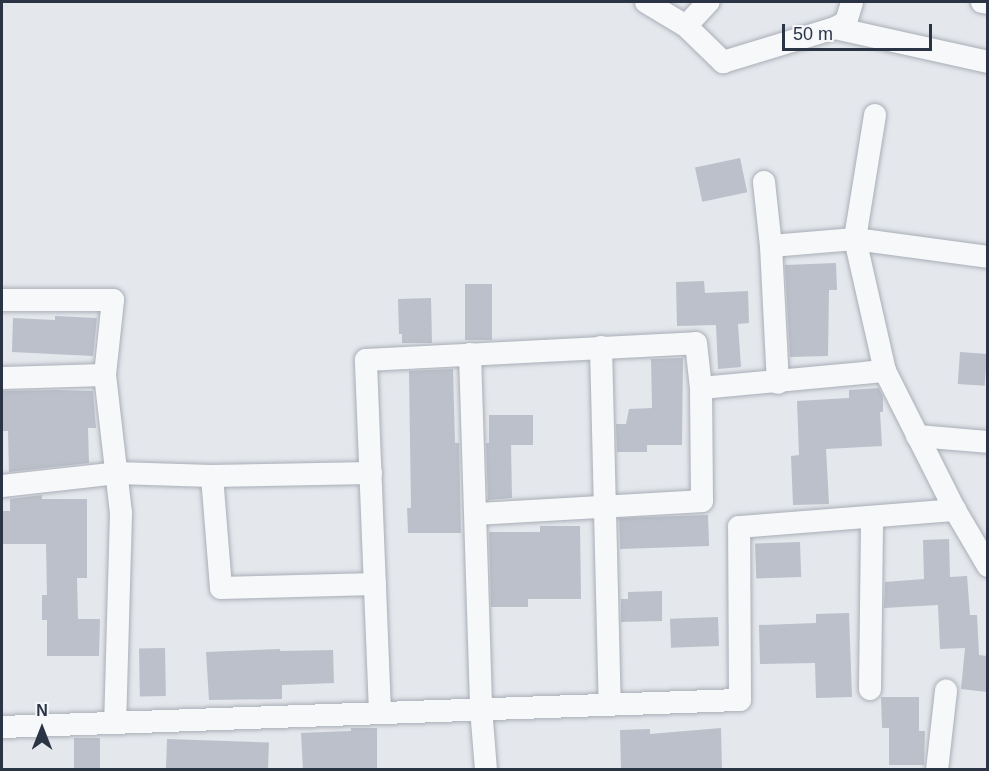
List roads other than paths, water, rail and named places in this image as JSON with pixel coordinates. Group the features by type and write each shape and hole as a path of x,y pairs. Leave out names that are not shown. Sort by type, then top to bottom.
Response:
{"street":[{"path":"646,2 686,26 723,62 835,28 846,22 852,2"},
{"path":"686,26 708,2"},
{"path":"982,2 987,3"},
{"path":"835,28 987,62"},
{"path":"875,115 855,239 885,371 955,510 987,566"},
{"path":"764,182 771,246 778,383"},
{"path":"771,246 855,239 987,257"},
{"path":"2,300 112,300 105,375 121,513 115,722"},
{"path":"380,712 366,360 696,343 700,388 702,501 477,514"},
{"path":"601,347 610,704"},
{"path":"470,354 477,514 481,708 486,770"},
{"path":"700,388 778,383 885,371"},
{"path":"2,378 105,375"},
{"path":"917,436 987,442"},
{"path":"2,486 117,473 212,476 371,473"},
{"path":"212,476 221,588 375,584"},
{"path":"2,727 740,700 739,526 955,510"},
{"path":"870,689 872,517"},
{"path":"938,770 946,692"}]}
